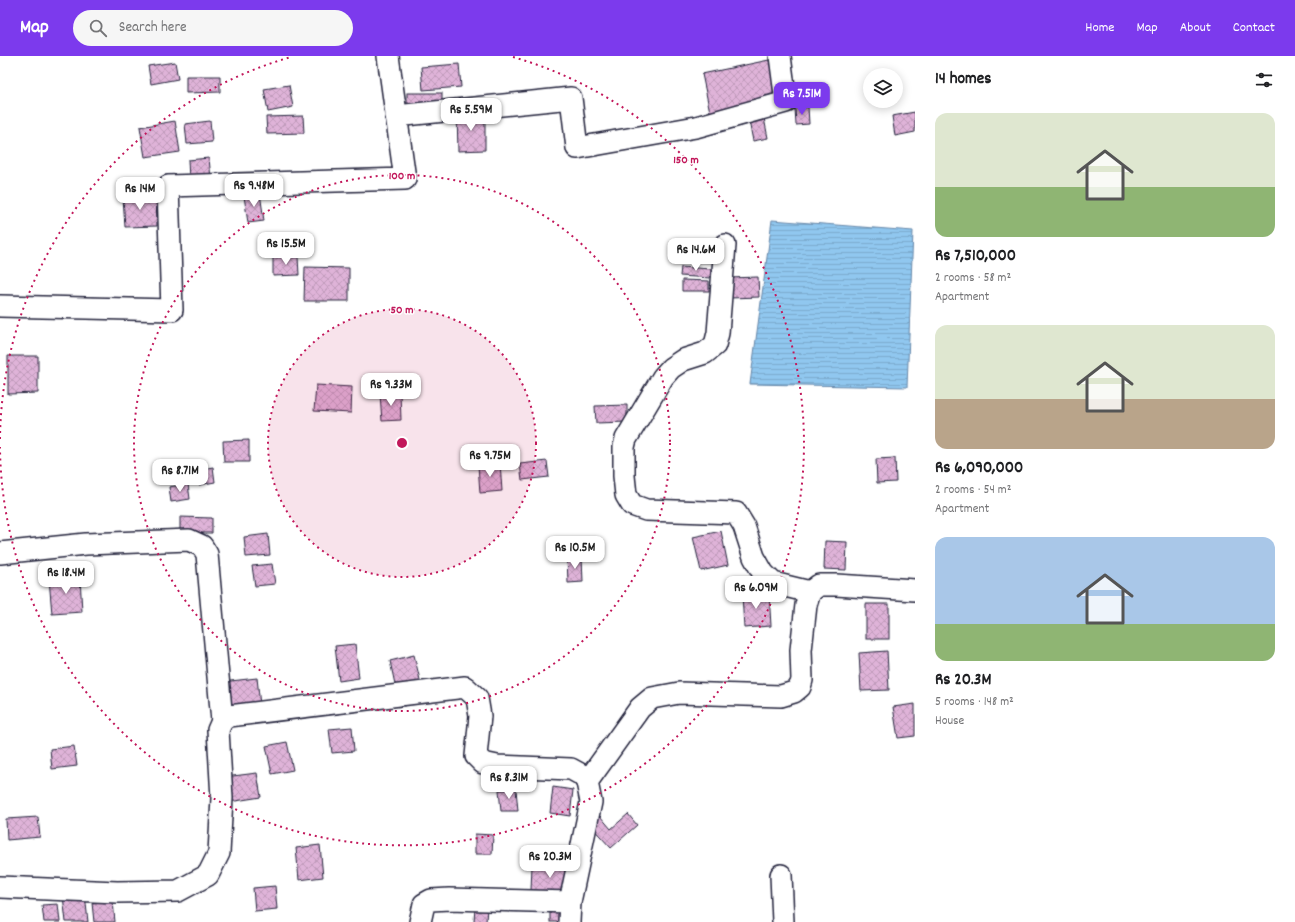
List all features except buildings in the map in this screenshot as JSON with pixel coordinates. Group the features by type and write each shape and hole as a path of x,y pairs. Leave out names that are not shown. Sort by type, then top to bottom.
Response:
{"street":[{"path":"0,306 172,310 168,186 405,179 388,56"},
{"path":"396,116 572,98 577,148 696,127 786,102 780,56"},
{"path":"725,245 718,333 715,345 705,354 683,360 671,368 662,377 631,429 624,447 624,476 626,495 632,505 646,510 736,513 744,526 754,557 763,573 773,582 810,592"},
{"path":"0,553 86,544 189,540 202,546 207,554 222,721 218,730 222,798 219,854 208,875 178,891 117,892 0,884"},
{"path":"587,782 640,708 652,698 679,693 781,696 794,692 800,687 802,680 801,650 806,605 810,592 819,585 915,590"},
{"path":"222,721 229,716 465,686 477,698 480,716 476,756 483,763 497,766 571,769 582,775 587,782 591,802 570,912 449,899 431,900 424,904 420,922"},
{"path":"781,875 783,922"}],"water":[{"path":"772,220 913,231 907,387 750,384"}]}
